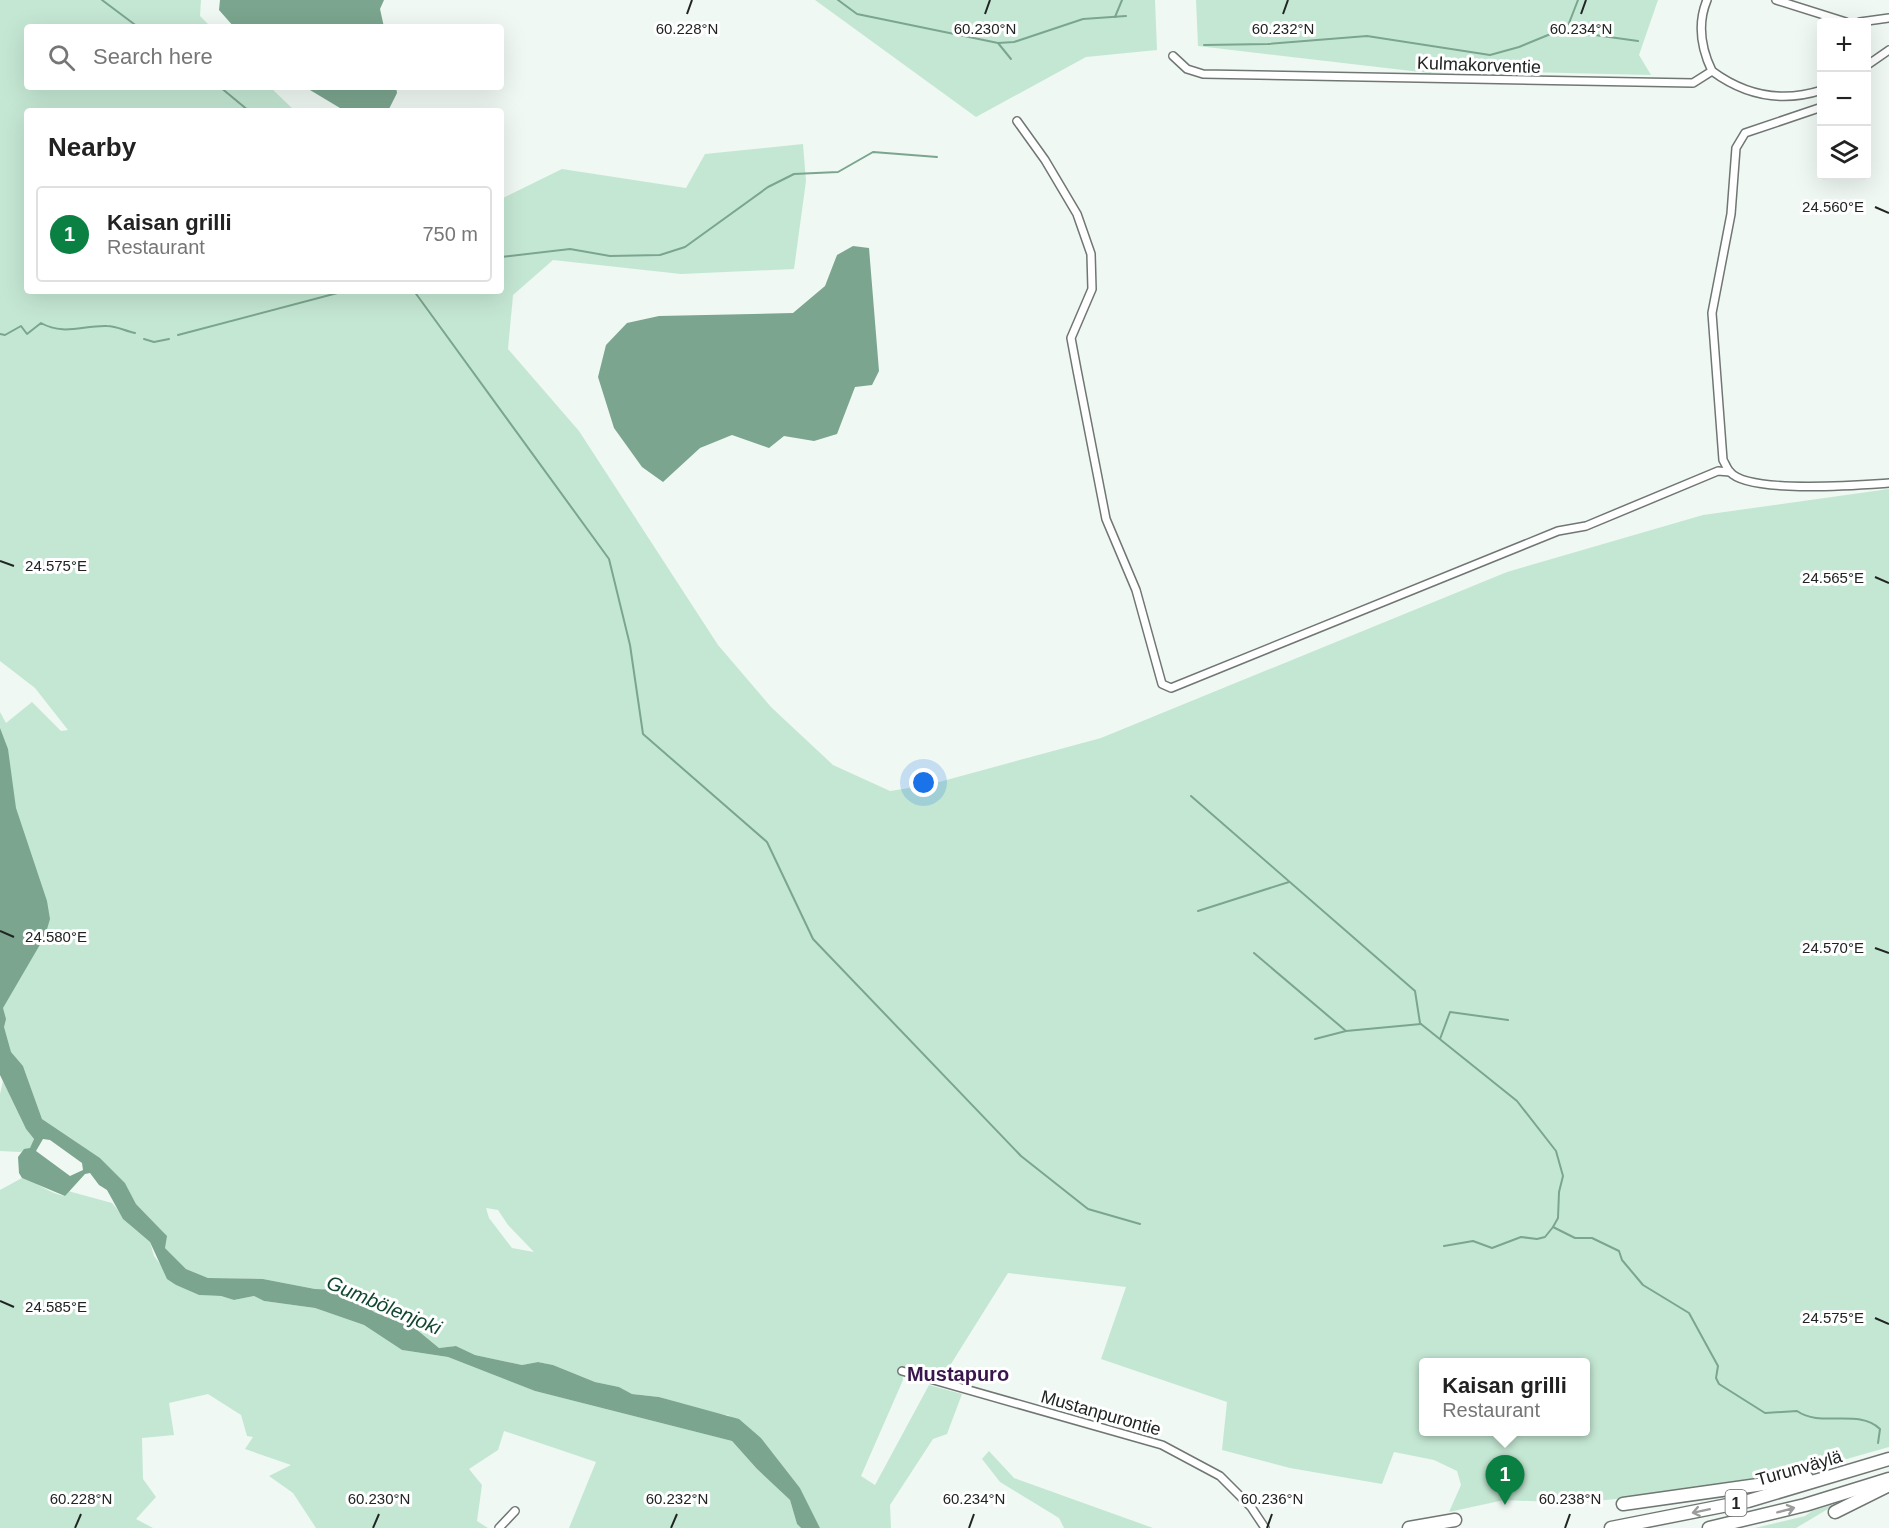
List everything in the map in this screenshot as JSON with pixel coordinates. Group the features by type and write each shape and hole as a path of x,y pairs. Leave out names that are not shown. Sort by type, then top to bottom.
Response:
{"highway":[{"name":"Turunväylä","path":"1611,1528 1748,1501 1889,1459"},
{"path":"1623,1504 1742,1489 1859,1469"},
{"name":"Turunväylä","path":"1709,1528 1805,1505 1889,1479"},
{"path":"1835,1512 1889,1485"},
{"path":"1409,1528 1455,1520"}],"street":[{"path":"1707,0 1702,12 1701,31 1703,53 1712,71 1726,81 1760,95 1779,98 1804,96 1817,91"},
{"path":"1776,0 1833,18"},
{"path":"1871,20 1889,18"},
{"path":"1871,63 1889,50"},
{"name":"Kulmakorventie","path":"1173,56 1187,69 1203,75 1666,84 1699,81 1712,71"},
{"path":"1730,472 1723,460 1721,404 1712,313 1731,214 1736,148 1745,133 1817,108"},
{"path":"1017,121 1045,160 1077,214 1091,254 1092,289 1071,338 1106,519 1136,590 1162,684 1171,688 1558,531 1586,526 1718,471 1730,472 1743,480 1764,484 1845,486 1889,483"},
{"name":"Mustanpurontie","path":"902,1371 1162,1445 1220,1476 1251,1507 1265,1528"},
{"path":"499,1528 515,1511"}],"shaded area":[{"path":"0,0 201,0 200,16 208,24 24,24 24,90 273,90 292,108 24,108 24,294 504,294 504,198 562,169 686,188 705,154 803,144 806,181 794,269 681,274 553,260 513,295 508,349 579,431 718,645 771,707 833,765 890,791 928,785 1101,738 1507,572 1703,515 1889,489 1889,1447 1790,1475 1657,1495 1575,1503 1504,1500 1449,1512 1461,1485 1457,1471 1434,1460 1394,1452 1382,1484 1290,1468 1222,1450 1227,1402 1101,1359 1126,1287 1008,1273 939,1383 902,1372 903,1380 861,1476 875,1485 929,1385 962,1394 947,1434 933,1439 890,1505 891,1528 820,1528 800,1488 761,1438 728,1415 714,1414 659,1397 632,1394 619,1387 595,1382 553,1365 538,1362 522,1365 475,1355 456,1346 439,1348 416,1329 374,1312 362,1301 341,1290 315,1289 263,1279 208,1278 186,1269 165,1248 164,1233 136,1204 125,1183 100,1158 42,1119 23,1066 0,1041 0,712 6,723 32,702 61,731 68,730 35,688 0,661","holes":["486,1208 498,1210 508,1225 534,1252 512,1248 489,1218"]},
{"path":"220,0 384,0 380,9 383,24 231,24 219,10"},
{"path":"815,0 1155,0 1157,50 1086,57 976,117"},
{"path":"1196,0 1658,0 1639,55 1651,75 1488,71 1429,73 1198,46"},
{"path":"310,90 396,90 390,108 340,108"},
{"path":"853,246 869,248 879,371 872,385 855,387 837,434 814,441 784,436 769,448 732,435 700,448 663,482 642,467 614,428 598,377 606,345 627,323 659,316 793,313 825,286 837,255"},
{"path":"0,728 8,749 16,808 47,901 50,919 45,936 3,1008 6,1019 4,1027 11,1052 23,1066 42,1119 100,1158 125,1183 136,1204 167,1236 165,1248 186,1269 208,1278 263,1279 315,1289 341,1290 362,1301 374,1312 416,1329 439,1348 456,1346 475,1355 522,1365 538,1362 553,1365 595,1382 619,1387 632,1394 659,1397 739,1419 761,1438 800,1488 820,1528 801,1528 797,1524 790,1500 757,1469 732,1441 535,1391 448,1357 402,1350 364,1325 315,1308 264,1301 254,1296 234,1300 221,1296 199,1295 176,1285 167,1279 150,1242 123,1219 107,1190 99,1185 90,1173 85,1174 65,1196 22,1178 19,1173 18,1157 24,1149 30,1148 34,1139 26,1129 0,1075","holes":["43,1139 50,1140 82,1163 83,1170 70,1176 36,1151"]},
{"path":"3,1081 26,1129 34,1139 30,1149 20,1152 0,1151 0,1094"},
{"path":"22,1178 59,1195 65,1196 68,1191 112,1203 130,1225 150,1242 154,1256 176,1285 199,1295 221,1296 234,1300 254,1296 264,1301 315,1308 364,1325 402,1350 448,1357 535,1391 732,1441 757,1469 790,1500 797,1524 801,1528 569,1528 596,1462 504,1431 498,1450 469,1469 482,1485 477,1521 488,1528 316,1528 293,1493 269,1476 291,1465 245,1449 253,1437 247,1436 241,1415 208,1394 169,1403 174,1435 142,1438 143,1479 156,1497 136,1519 153,1528 0,1528 0,1190"},
{"path":"989,1451 1014,1478 1153,1528 1064,1528 1059,1518 1000,1482 982,1459"},
{"path":"1838,1503 1796,1528 1755,1528 1805,1516 1812,1511"}],"waterway":[{"path":"102,0 134,24"},
{"path":"838,0 857,14 998,43 1014,42 1083,19 1126,16"},
{"path":"1115,17 1122,0"},
{"path":"1566,31 1578,0"},
{"path":"1204,45 1268,44 1367,36 1490,55 1519,47 1553,33 1566,31 1638,41"},
{"path":"998,43 1011,59"},
{"path":"224,90 245,108"},
{"path":"504,257 570,249 610,256 660,255 685,247 768,187 794,174 838,172 873,152 937,157"},
{"path":"178,335 334,294"},
{"path":"416,294 609,559 630,645 643,734 767,842 813,939 1021,1156 1088,1209 1140,1224"},
{"path":"0,334 5,335 21,326 27,334 41,323 58,329 111,326 135,333"},
{"path":"144,339 154,342 169,339"},
{"path":"1191,796 1415,991 1420,1023"},
{"path":"1198,911 1289,882"},
{"path":"1254,953 1346,1031"},
{"path":"1440,1039 1450,1012 1508,1020"},
{"path":"1421,1024 1517,1101 1556,1151 1563,1176 1559,1192 1558,1218 1545,1237 1537,1239 1521,1237 1492,1248 1473,1241 1444,1246"},
{"path":"1315,1039 1346,1031 1421,1024"},
{"path":"1553,1227 1575,1238 1592,1238 1619,1251 1622,1260 1643,1285 1689,1313 1718,1366 1716,1378 1719,1384 1765,1413 1797,1411 1817,1418 1861,1420 1871,1423 1880,1429 1878,1443"}],"place":[{"name":"Kaisan grilli","path":"1505,1505"}],"district":[{"name":"Mustapuro","path":"958,1374"}],"water label":[{"name":"Gumbölenjoki","path":"384,1305"}]}
